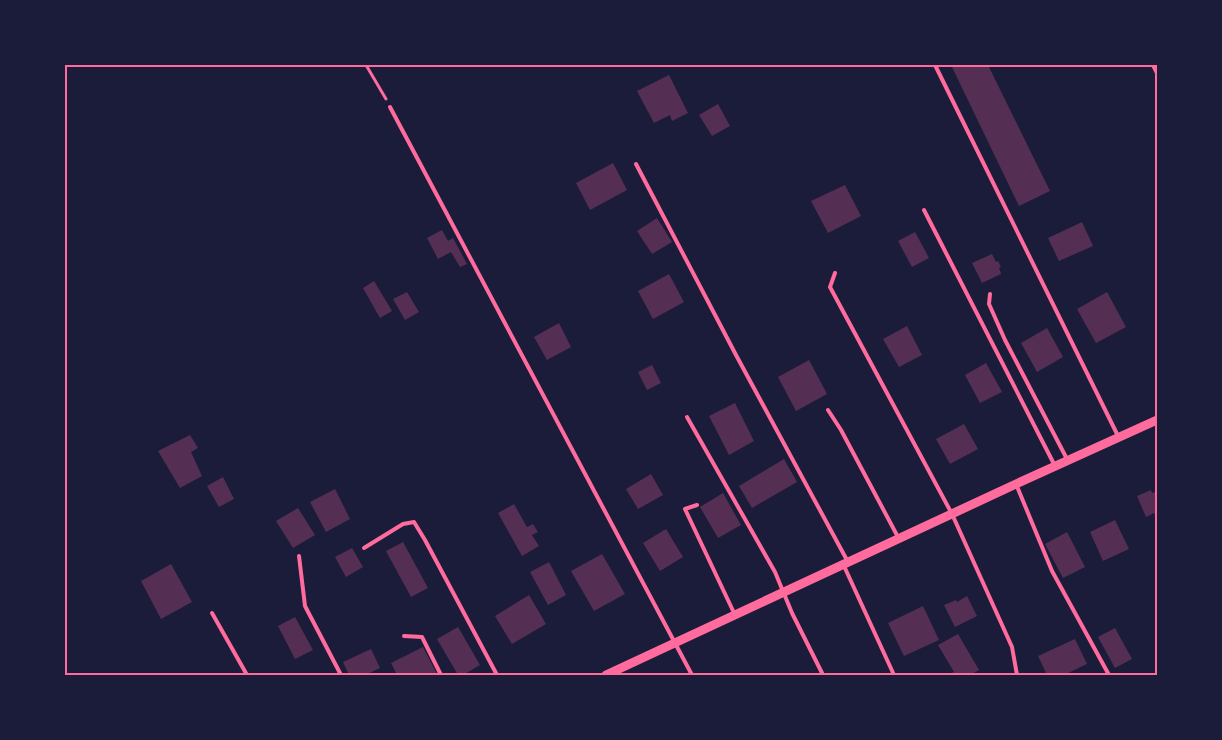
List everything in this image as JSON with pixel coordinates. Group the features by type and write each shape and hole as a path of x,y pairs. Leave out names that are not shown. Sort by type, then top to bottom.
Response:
{"street":[{"path":"606,675 1157,420"}],"lane":[{"path":"935,65 1119,438"},
{"path":"1153,65 1157,73"},
{"path":"390,107 692,675"},
{"path":"636,164 845,563 894,675"},
{"path":"924,210 1055,466"},
{"path":"835,273 830,286 952,514 1012,647 1017,675"},
{"path":"990,294 989,304 1005,340 1068,461"},
{"path":"828,410 841,430 899,539"},
{"path":"687,417 775,572 823,675"},
{"path":"1016,484 1052,571 1109,675"},
{"path":"697,505 685,509 735,615"},
{"path":"364,548 403,524 414,522 497,675"},
{"path":"299,556 306,606 341,675"},
{"path":"212,614 247,675"},
{"path":"404,636 422,637 441,675"}],"path":[{"path":"366,65 390,107"}],"building":[{"path":"951,65 988,65 1050,191 1019,206"},
{"path":"669,75 688,113 672,121 670,115 654,123 637,91"},
{"path":"718,104 730,126 712,136 699,115"},
{"path":"613,163 627,190 590,210 576,183"},
{"path":"845,185 861,216 828,233 811,201"},
{"path":"657,218 672,242 652,254 637,231"},
{"path":"1082,222 1093,246 1059,261 1048,238"},
{"path":"442,230 448,241 453,238 467,264 460,267 451,252 438,259 427,238"},
{"path":"915,232 929,258 912,267 898,241"},
{"path":"992,254 1001,267 999,268 1001,274 982,283 972,263"},
{"path":"669,274 684,302 653,319 638,291"},
{"path":"374,281 392,311 380,318 363,288"},
{"path":"407,292 419,312 405,320 393,299"},
{"path":"1107,292 1126,327 1096,343 1077,309"},
{"path":"559,323 571,347 547,360 534,337"},
{"path":"907,326 922,355 899,367 883,339"},
{"path":"1047,328 1063,357 1037,372 1021,343"},
{"path":"809,360 827,394 796,411 778,377"},
{"path":"986,363 1002,392 980,403 965,375"},
{"path":"652,365 661,383 647,390 638,372"},
{"path":"735,403 754,441 729,455 709,416"},
{"path":"964,424 978,449 950,464 936,439"},
{"path":"190,435 198,448 191,452 202,476 180,488 158,451"},
{"path":"784,459 797,482 752,508 739,486"},
{"path":"651,474 663,495 638,509 626,489"},
{"path":"223,477 234,499 219,507 207,486"},
{"path":"335,489 350,519 326,532 310,502"},
{"path":"1151,490 1152,493 1157,491 1157,519 1154,513 1146,517 1137,496"},
{"path":"723,493 741,525 718,538 700,507"},
{"path":"514,504 527,527 533,524 538,532 532,535 539,546 522,556 498,513"},
{"path":"298,508 315,535 293,548 276,521"},
{"path":"1115,520 1129,549 1103,561 1090,532"},
{"path":"666,529 683,557 660,571 643,543"},
{"path":"1067,532 1085,567 1063,578 1045,544"},
{"path":"403,542 428,588 411,597 386,551"},
{"path":"352,548 363,567 346,577 335,557"},
{"path":"602,554 625,594 594,611 571,571"},
{"path":"549,562 566,595 548,605 530,572"},
{"path":"171,564 192,602 161,619 141,581"},
{"path":"529,595 546,624 512,644 495,616"},
{"path":"967,596 977,616 955,627 944,605 956,600 957,602"},
{"path":"923,606 939,640 904,656 888,623"},
{"path":"295,617 313,650 295,659 278,626"},
{"path":"458,627 480,665 463,675 458,675 437,639"},
{"path":"1115,628 1132,659 1115,668 1098,637"},
{"path":"958,634 979,670 970,675 947,675 954,672 938,645"},
{"path":"1075,639 1087,664 1064,675 1047,675 1038,656"},
{"path":"423,647 437,674 397,675 391,663"},
{"path":"371,649 380,668 365,675 349,675 343,662"}]}
